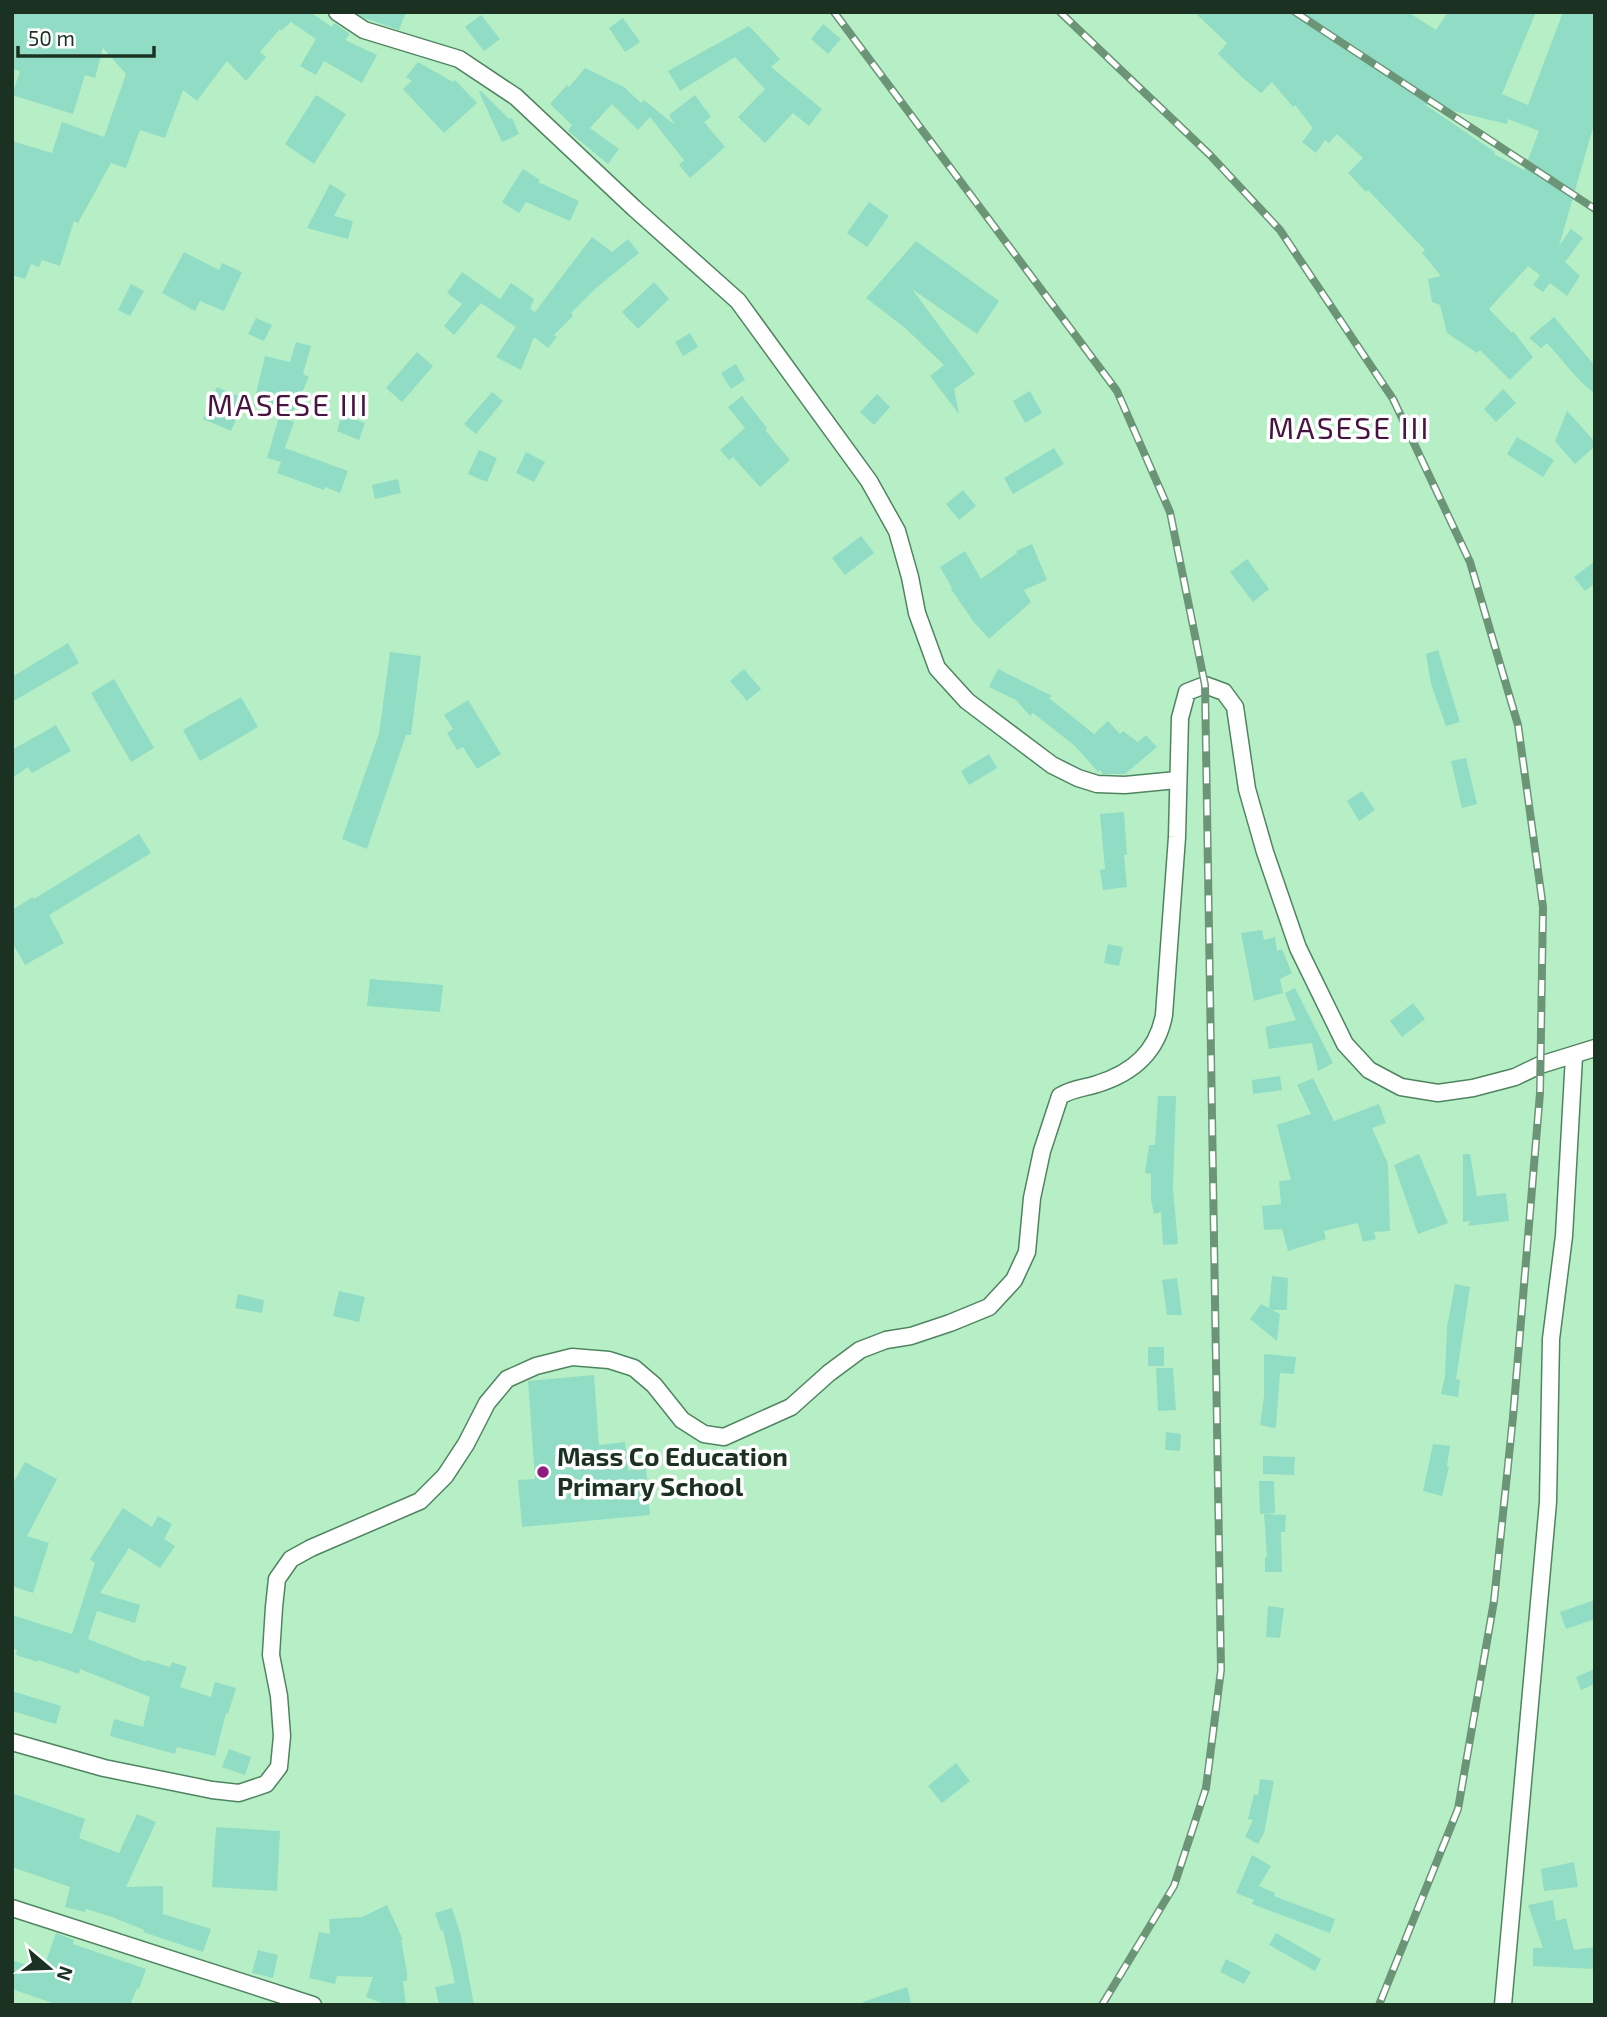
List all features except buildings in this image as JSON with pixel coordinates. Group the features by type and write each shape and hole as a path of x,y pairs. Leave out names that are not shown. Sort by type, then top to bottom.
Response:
{"street":[{"path":"337,12 364,30 458,59 516,97 738,301 869,481 897,531 917,613 937,668 967,701 1052,765 1078,779 1097,784 1125,785 1177,780"},
{"path":"13,1747 212,1790 239,1793 266,1784 279,1767 282,1736 279,1696 271,1654 277,1579 291,1559 311,1548 420,1501 444,1476 466,1444 487,1402 507,1379 536,1366 572,1357 609,1360 634,1368 644,1376 682,1420 704,1434 724,1437 791,1406 860,1350 886,1340 911,1336 989,1307 1014,1280 1027,1252 1032,1198 1060,1096 1077,1087 1097,1084 1125,1072 1149,1053 1161,1032 1177,837 1180,718 1187,691 1198,686 1212,686 1224,692 1235,707 1247,789 1265,852 1298,948 1345,1044 1370,1070 1401,1087 1438,1093 1473,1088 1515,1077 1541,1065 1595,1048"},
{"path":"1503,2005 1548,1502 1551,1339 1564,1236 1574,1056"},
{"path":"12,1908 313,2005"}],"railway":[{"path":"834,12 1117,391 1170,512 1205,685 1221,1670 1206,1788 1174,1886 1102,2005"},
{"path":"1060,12 1210,155 1280,230 1393,399 1470,562 1518,725 1543,907 1540,1093 1513,1417 1494,1601 1458,1809 1379,2005"},
{"path":"1295,12 1595,209"}],"place":[{"name":"Mass Co Education Primary School","path":"543,1472"}],"district":[{"name":"MASESE III","path":"288,406"},
{"name":"MASESE III","path":"1349,429"}]}
